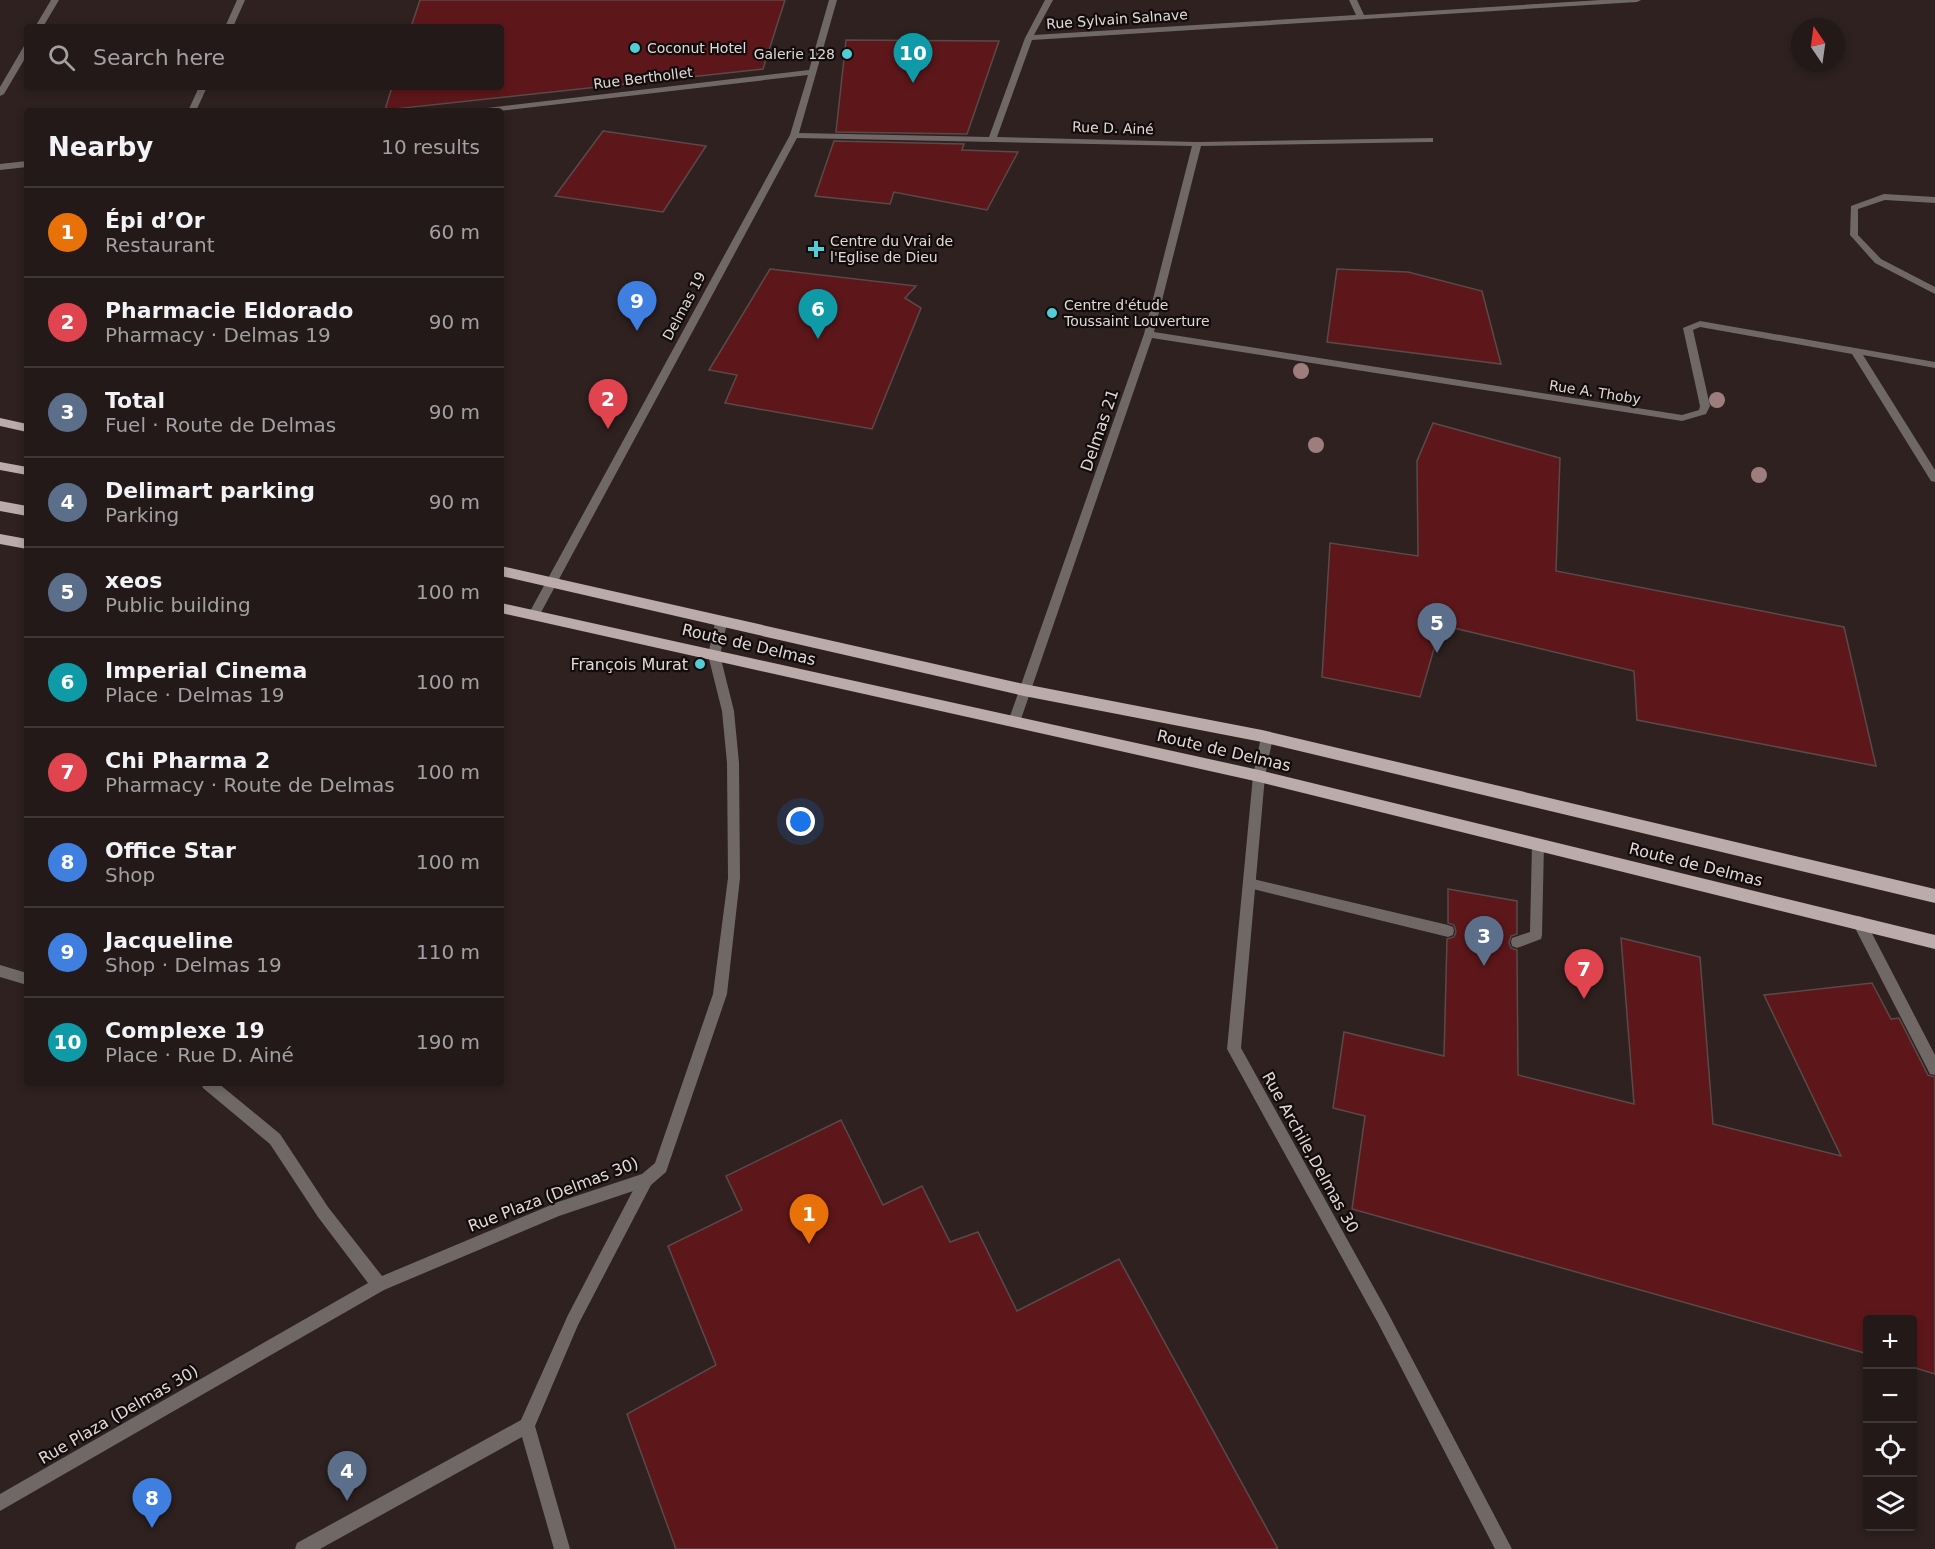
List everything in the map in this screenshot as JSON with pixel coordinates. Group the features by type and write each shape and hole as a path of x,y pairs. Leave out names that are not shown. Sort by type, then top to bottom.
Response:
{"main road":[{"path":"0,422 24,427"},
{"path":"0,466 24,470"},
{"path":"0,506 24,510"},
{"path":"0,539 24,543"},
{"name":"Route de Delmas","path":"504,573 1024,690 1267,737 1935,896"},
{"name":"Route de Delmas","path":"504,609 1259,776 1935,942"}],"street":[{"path":"41,24 55,0"},
{"path":"230,24 241,0"},
{"name":"Delmas 19","path":"534,615 794,135 810,72 833,0"},
{"path":"993,137 1029,38 1049,0"},
{"path":"1353,0 1360,17"},
{"name":"Rue Sylvain Salnave","path":"1029,38 1637,0"},
{"path":"0,94 24,53"},
{"name":"Rue Berthollet","path":"504,108 810,72"},
{"path":"193,108 202,90"},
{"name":"Rue D. Ainé","path":"794,135 993,137 1197,144 1430,140"},
{"name":"Delmas 21","path":"1014,722 1149,334 1197,144"},
{"path":"0,167 24,164"},
{"path":"1935,200 1884,197 1854,208 1854,235 1878,261 1935,291"},
{"name":"Rue A. Thoby","path":"1149,334 1682,418 1702,412 1705,406 1688,328 1695,325 1708,324 1935,365"},
{"path":"1855,351 1935,478"},
{"name":"Rue Plaza (Delmas 30)","path":"0,1503 378,1285 558,1209 646,1180 661,1167 720,994 734,878 733,762 728,711 714,655 722,623"},
{"name":"Rue Archile,Delmas 30","path":"1267,737 1259,776 1234,1049 1383,1318 1504,1549"},
{"path":"1517,942 1536,935 1538,844"},
{"path":"1250,883 1448,931"},
{"path":"1859,922 1935,1069"},
{"path":"0,971 24,978"},
{"path":"212,1086 275,1139 323,1212 378,1285"},
{"path":"303,1549 527,1426 573,1320 646,1180"},
{"path":"527,1426 562,1549"}],"building":[{"name":"Coconut Hotel","path":"420,0 785,0 763,69 403,108 386,108 391,90 504,90 504,24 412,24"},
{"path":"846,40 999,41 967,134 836,132"},
{"path":"603,131 706,146 663,212 555,196"},
{"path":"834,141 964,144 962,150 1018,152 987,210 894,192 890,204 815,196"},
{"path":"770,269 916,286 905,298 921,308 872,429 725,403 737,375 709,370"},
{"path":"1337,269 1408,272 1482,291 1501,364 1327,342"},
{"path":"1433,423 1560,458 1556,571 1844,627 1876,766 1637,720 1634,671 1441,625 1420,697 1322,677 1330,543 1418,556 1417,461"},
{"path":"1448,889 1517,901 1517,934 1511,936 1509,943 1511,948 1517,950 1518,1075 1634,1104 1621,938 1700,957 1713,1124 1841,1156 1764,995 1872,983 1891,1019 1899,1018 1928,1075 1935,1077 1935,1374 1917,1369 1917,1315 1863,1315 1863,1353 1352,1209 1365,1116 1333,1108 1344,1032 1444,1056 1447,939 1454,937 1456,932 1454,925 1448,923"},
{"path":"841,1120 883,1205 922,1186 950,1242 978,1232 1017,1311 1119,1259 1278,1549 676,1549 627,1414 716,1365 668,1246 742,1210 726,1176"}],"place":[{"name":"Coconut Hotel","path":"635,48"},
{"name":"Galerie 128","path":"847,54"},
{"name":"Complexe 19","path":"913,83"},
{"name":"Centre du Vrai de l'Eglise de Dieu","path":"816,249"},
{"name":"Centre d'étude Toussaint Louverture","path":"1052,313"},
{"name":"Jacqueline","path":"637,331"},
{"name":"Imperial Cinema","path":"818,339"},
{"name":"Pharmacie Eldorado","path":"608,429"},
{"name":"xeos","path":"1437,653"},
{"name":"François Murat","path":"700,664"},
{"name":"Total","path":"1484,966"},
{"name":"Chi Pharma 2","path":"1584,999"},
{"name":"Épi d’Or","path":"809,1244"},
{"name":"Delimart parking","path":"347,1501"},
{"name":"Office Star","path":"152,1528"}]}
